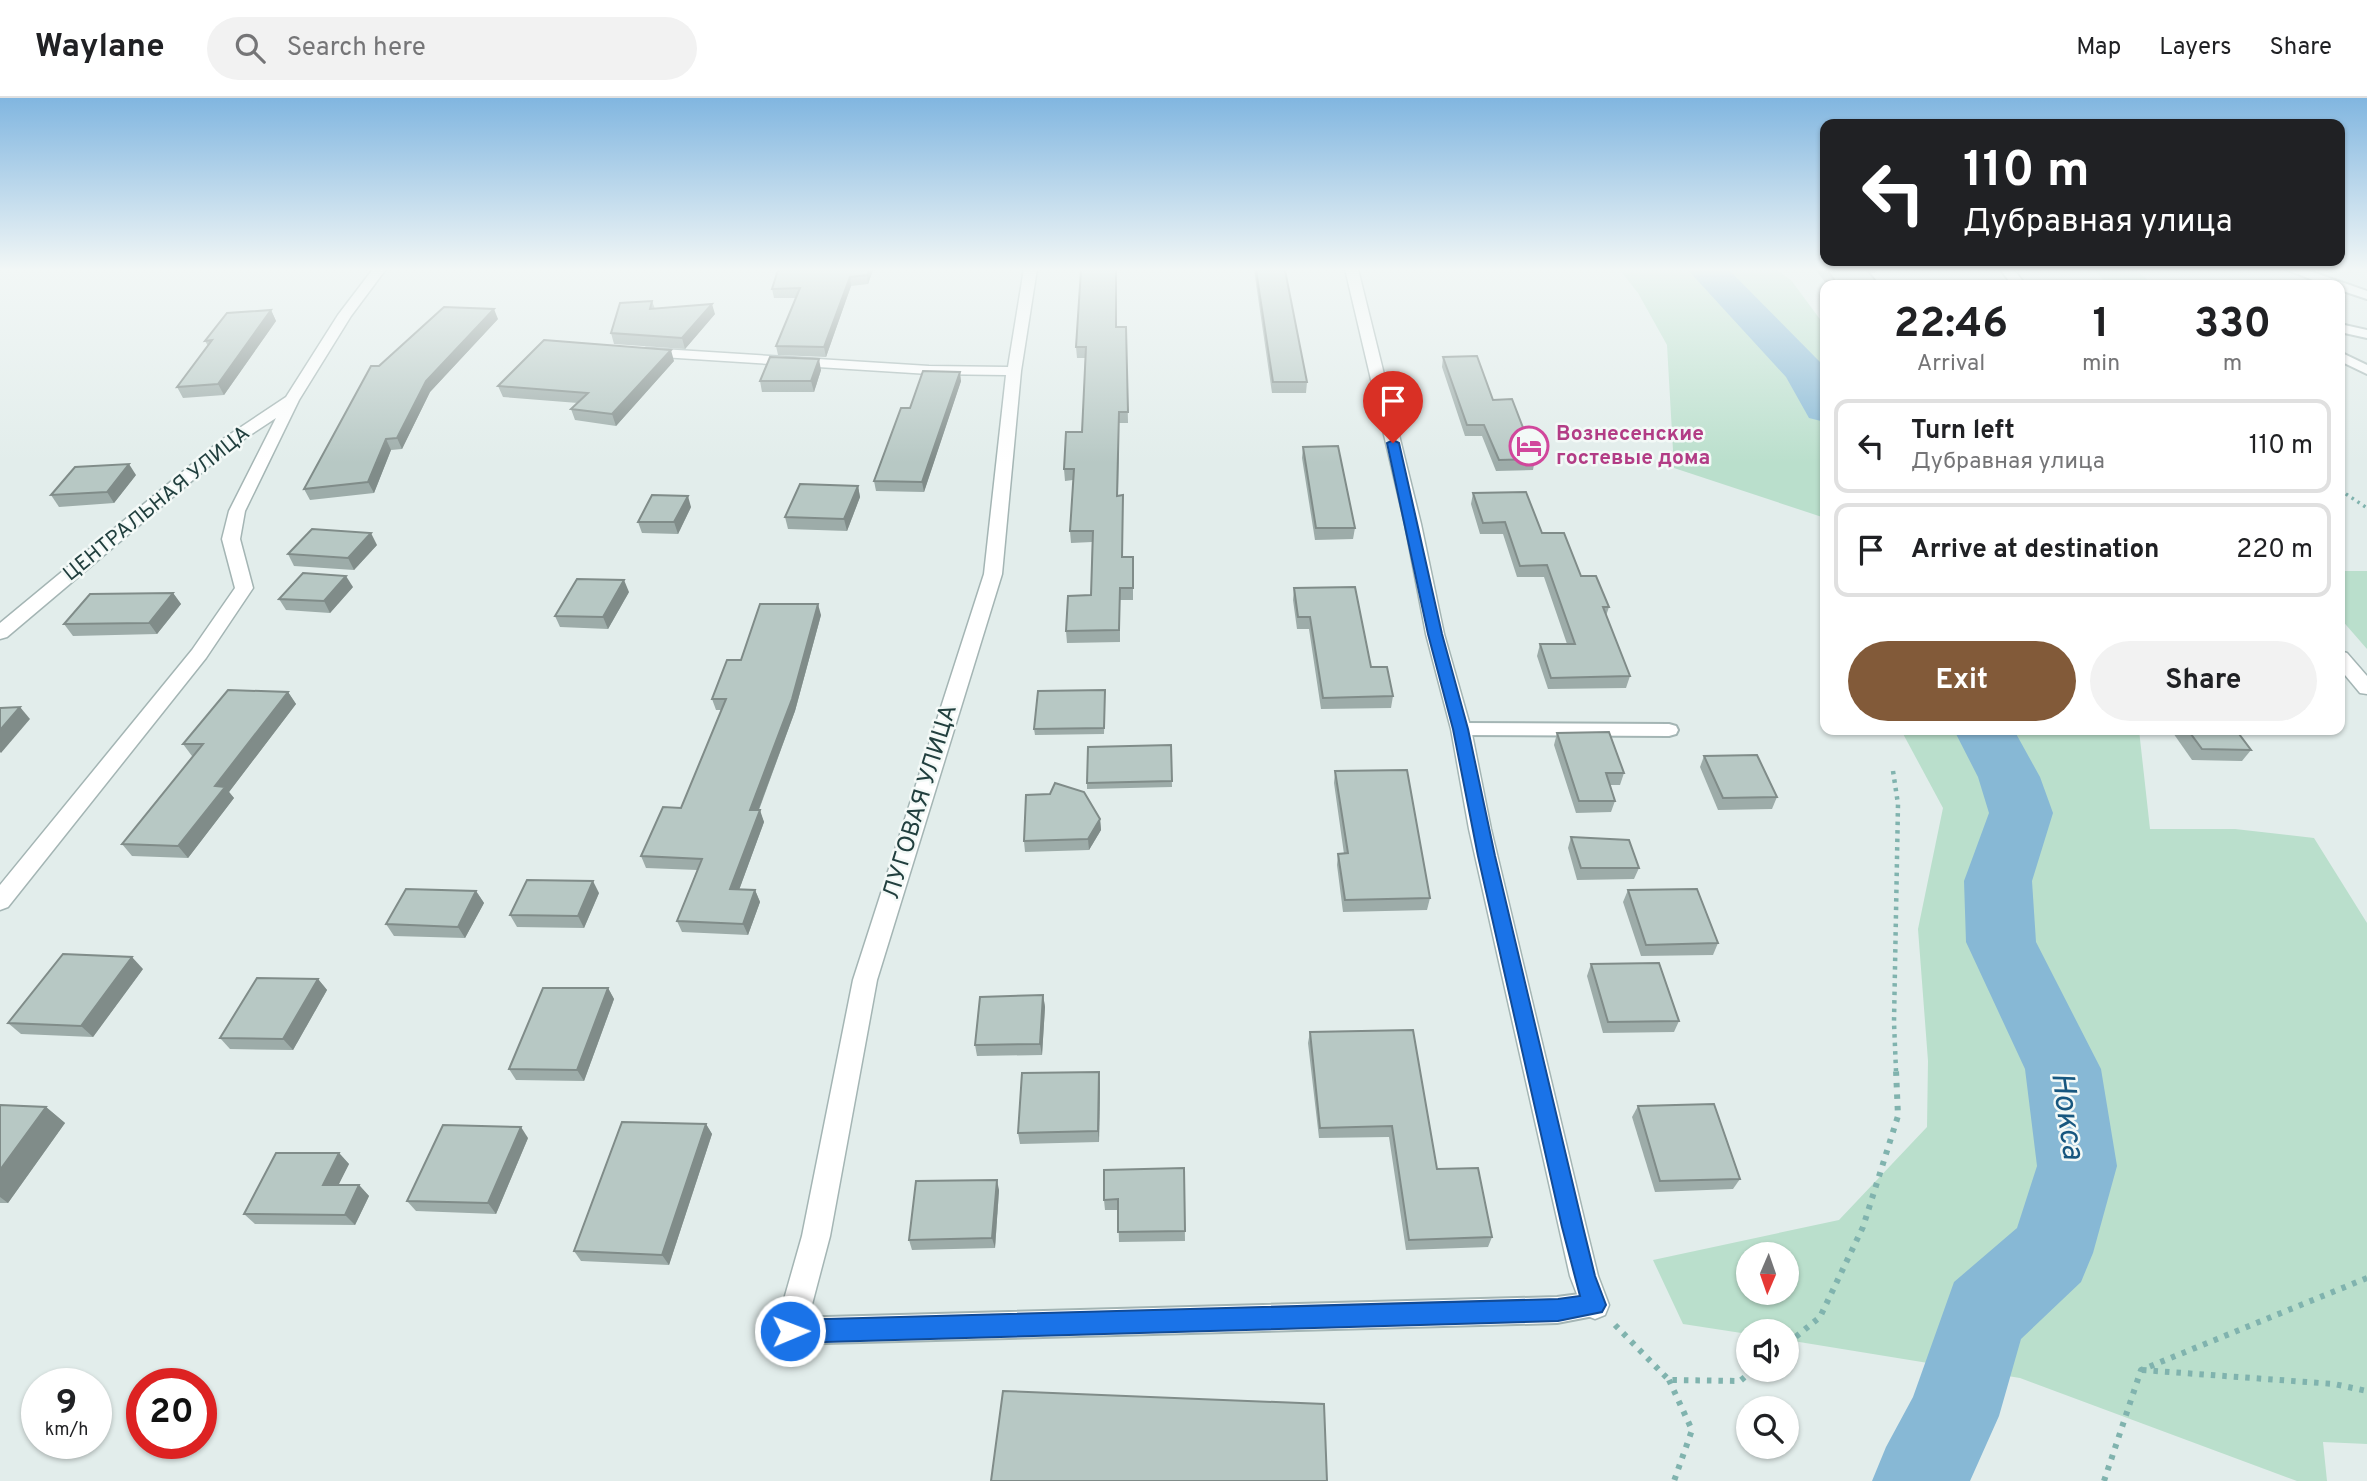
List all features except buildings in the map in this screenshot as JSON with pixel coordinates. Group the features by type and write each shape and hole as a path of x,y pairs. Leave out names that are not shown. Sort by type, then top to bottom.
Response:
{"street":[{"name":"ЦЕНТРАЛЬНАЯ УЛИЦА","path":"0,633 226,444 292,400 333,334"},
{"name":"ЛУГОВАЯ УЛИЦА","path":"790,1331 816,1236 865,981 993,574 1020,334"},
{"path":"1367,334 1413,524 1435,634 1461,729 1486,856 1572,1227 1584,1276 1595,1305"},
{"path":"626,351 832,365 1014,371"},
{"path":"0,901 199,654 244,588 231,539 237,510 292,400"},
{"path":"2345,663 2367,688"}],"lane":[{"path":"2345,359 2367,370"},
{"path":"1461,729 1668,730"},
{"path":"790,1331 1558,1310 1595,1305"}],"path":[{"path":"2345,493 2367,508"},
{"path":"1799,1334 1820,1317 1863,1227 1898,1116 1894,1022 1898,804 1893,771"},
{"path":"2104,1481 2141,1370 2367,1278"},
{"path":"1595,1305 1669,1380 1692,1430 1674,1481"},
{"path":"2141,1370 2334,1384 2367,1391"},
{"path":"1669,1380 1736,1381"}],"green space":[{"path":"1661,334 1820,334 1820,516 1674,468 1667,345"},
{"path":"2345,571 2367,571 2367,649 2345,624"},
{"path":"1904,735 2140,735 2150,829 2235,829 2314,838 2367,923 2367,1444 2323,1442 2327,1481 2297,1481 2020,1378 1799,1342 1799,1319 1736,1319 1736,1332 1683,1324 1653,1260 1736,1242 1736,1306 1799,1306 1799,1242 1737,1242 1839,1220 1927,1127 1928,1061 1918,929 1943,808"}],"waterway":[{"name":"Нокса","path":"1769,334 1805,371 1820,399"},
{"name":"Нокса","path":"1920,1481 1953,1416 1985,1313 2051,1253 2077,1166 2063,1069 2001,942 1998,881 2021,813 2009,777 1987,735"}],"place":[{"name":"Вознесенские гостевые дома","path":"1529,446"}],"route":[{"path":"790,1331 1558,1310 1595,1305 1584,1276 1572,1227 1486,856 1461,729 1435,634 1413,524 1393,443"}]}
